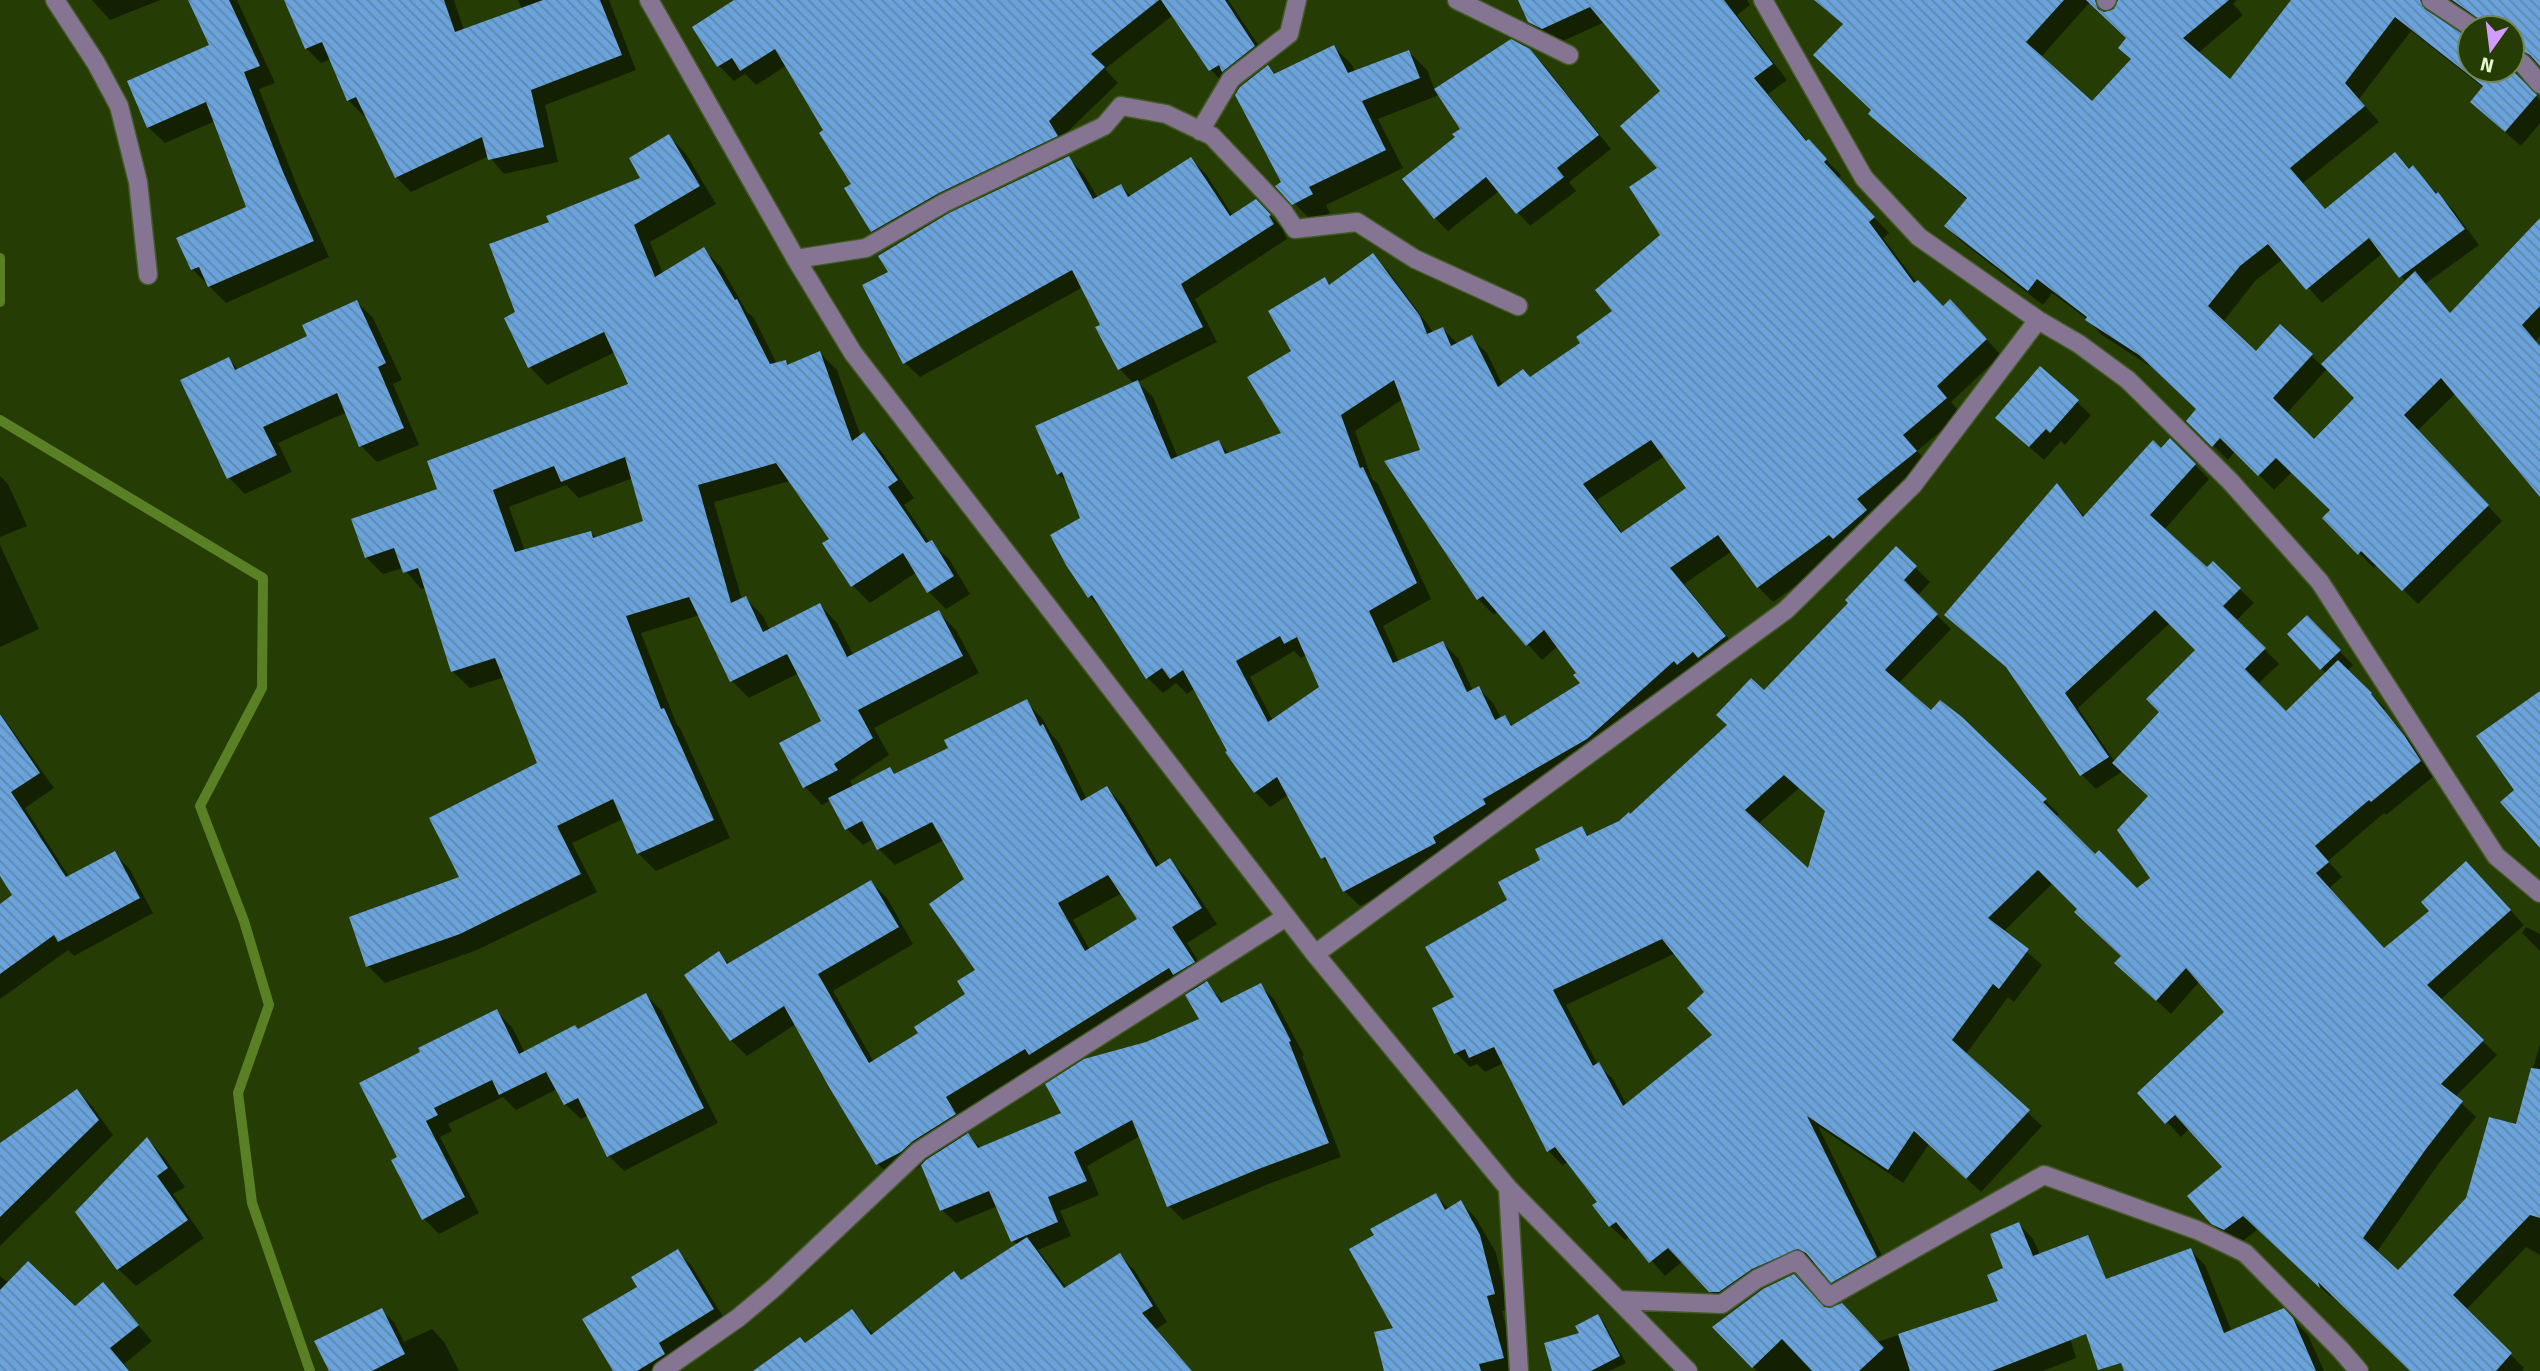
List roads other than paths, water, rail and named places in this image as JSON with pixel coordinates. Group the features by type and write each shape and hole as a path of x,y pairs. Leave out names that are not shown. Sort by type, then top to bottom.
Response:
{"street":[{"path":"55,0 96,63 119,106 138,182 148,275"},
{"path":"649,0 796,259 853,352 1315,954 1508,1188 1688,1371"},
{"path":"1200,131 1231,79 1289,34 1297,0"},
{"path":"1457,0 1569,55"},
{"path":"1763,0 1864,178 1919,237 2128,380 2230,481 2320,582 2496,856 2540,893"},
{"path":"2431,0 2456,17"},
{"path":"2526,68 2540,84"},
{"path":"796,259 866,248 944,203 1104,126 1121,106 1166,114 1212,136 1283,211 1294,229 1357,222 1415,259 1518,306"},
{"path":"1315,954 1786,610 1913,485 2038,320"},
{"path":"662,1371 738,1318 775,1287 919,1151 1286,917"},
{"path":"1618,1300 1722,1304 1757,1279 1797,1260 1829,1297 2044,1175 2197,1230 2245,1253 2359,1371"},
{"path":"1508,1188 1519,1371"}],"waterway":[{"path":"0,258 0,302"},
{"path":"0,420 263,578 262,688 200,806 244,921 269,1005 238,1093 252,1203 310,1371"}]}
